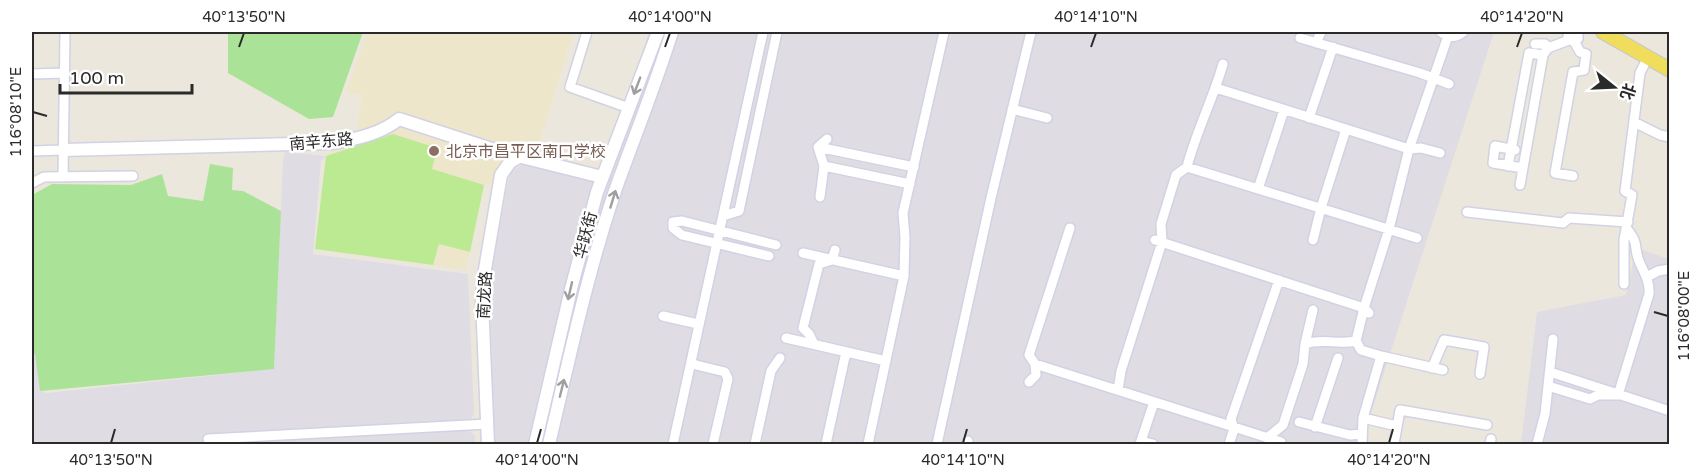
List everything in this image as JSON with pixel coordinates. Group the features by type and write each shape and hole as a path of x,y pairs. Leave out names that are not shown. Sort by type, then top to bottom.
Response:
{"main road":[{"path":"1603,32 1670,70"},
{"path":"1621,32 1670,59"}],"street":[{"path":"63,177 65,32"},
{"path":"587,32 570,87 629,108"},
{"name":"华跃街","path":"535,444 572,285 602,177 658,32"},
{"name":"华跃街","path":"549,444 585,293 615,192 657,80 672,32"},
{"path":"673,444 712,256 720,231 763,32"},
{"path":"723,216 739,211 777,32"},
{"path":"868,444 904,276 903,213 944,32"},
{"path":"937,444 1012,109 1033,32"},
{"path":"1316,43 1321,32"},
{"path":"1356,341 1389,229 1409,148 1434,78 1444,34 1458,36 1463,32"},
{"path":"1508,166 1529,53 1546,52 1571,37 1578,39 1578,32"},
{"path":"1571,37 1580,52 1586,54 1584,70 1574,72 1555,173 1573,176"},
{"path":"1300,38 1449,84"},
{"path":"1520,185 1546,52 1545,44 1535,44"},
{"path":"1310,118 1333,47"},
{"path":"1624,284 1624,240 1632,195 1625,191 1640,73 1648,57"},
{"path":"1118,390 1121,371 1176,175 1187,167 1194,140 1216,88 1223,64"},
{"path":"32,74 64,73"},
{"path":"1216,88 1409,148 1422,148 1440,153"},
{"path":"1012,109 1047,118"},
{"path":"1257,189 1284,110"},
{"name":"南辛东路","path":"63,150 331,143 353,140 392,125 399,119 520,156 602,177"},
{"path":"1634,122 1660,135 1670,137"},
{"path":"1313,240 1346,129"},
{"path":"818,147 828,139"},
{"path":"1523,168 1492,163 1495,146 1526,152"},
{"path":"818,147 914,167"},
{"path":"818,147 824,166 820,197"},
{"path":"32,151 63,150"},
{"name":"南龙路","path":"488,444 483,281 501,175 510,162 520,156"},
{"path":"824,166 910,184"},
{"path":"1187,167 1417,238"},
{"path":"32,183 44,177 133,176"},
{"path":"1467,212 1563,223 1569,218 1628,226"},
{"path":"769,256 682,235 673,228 673,222 682,221 776,245"},
{"path":"1618,395 1650,285 1638,259 1636,242 1628,226"},
{"path":"1029,382 1035,375 1035,364 1029,355 1070,228"},
{"path":"1159,241 1366,311"},
{"path":"803,253 833,255 904,276"},
{"path":"814,344 810,333 803,328 819,264 833,255"},
{"path":"1647,277 1658,271 1670,269"},
{"path":"1229,444 1234,429 1231,419 1279,280"},
{"path":"1267,438 1283,425 1303,364 1313,310"},
{"path":"663,316 699,324"},
{"path":"786,338 886,361"},
{"path":"1537,444 1545,414 1553,339"},
{"path":"1305,344 1316,340 1346,343 1356,341"},
{"path":"1432,368 1444,340 1484,347 1479,374"},
{"path":"1356,341 1362,350 1443,370"},
{"path":"826,444 846,352"},
{"path":"1362,444 1363,418 1381,356"},
{"path":"755,444 771,371 780,358"},
{"path":"1315,427 1338,358"},
{"path":"691,362 725,372 728,379 713,444"},
{"path":"1035,364 1234,429 1281,442"},
{"path":"1550,372 1670,411"},
{"path":"1548,386 1590,399 1598,395 1618,395"},
{"path":"1153,444 1141,443 1154,402"},
{"path":"1394,444 1400,410 1487,425"},
{"path":"1363,418 1397,426"},
{"path":"1299,422 1350,435 1362,434"},
{"path":"208,439 487,424"}],"shaded area":[{"name":"北京市昌平区南口学校","path":"368,32 573,32 536,154 506,156 494,183 484,185 466,270 315,249 326,156 357,131 362,95 345,93"},
{"path":"649,32 1494,32 1361,444 493,444 490,281 510,171 525,163 598,180"},
{"path":"285,152 326,156 321,161 313,254 468,274 474,414 470,420 470,431 475,436 475,444 32,444 32,353 35,353 40,391 47,393 274,369"},
{"path":"1636,248 1669,259 1669,444 1521,444 1537,312 1626,295"}],"green space":[{"path":"228,32 363,32 333,117 309,119 228,73"},
{"path":"393,134 437,148 432,169 484,185 470,252 439,244 433,265 315,249 326,156"},
{"path":"210,164 233,168 232,190 243,191 281,211 274,369 40,391 35,354 32,353 32,195 52,184 131,185 162,174 168,196 203,201"}],"place":[{"name":"北京市昌平区南口学校","path":"434,151"}]}
